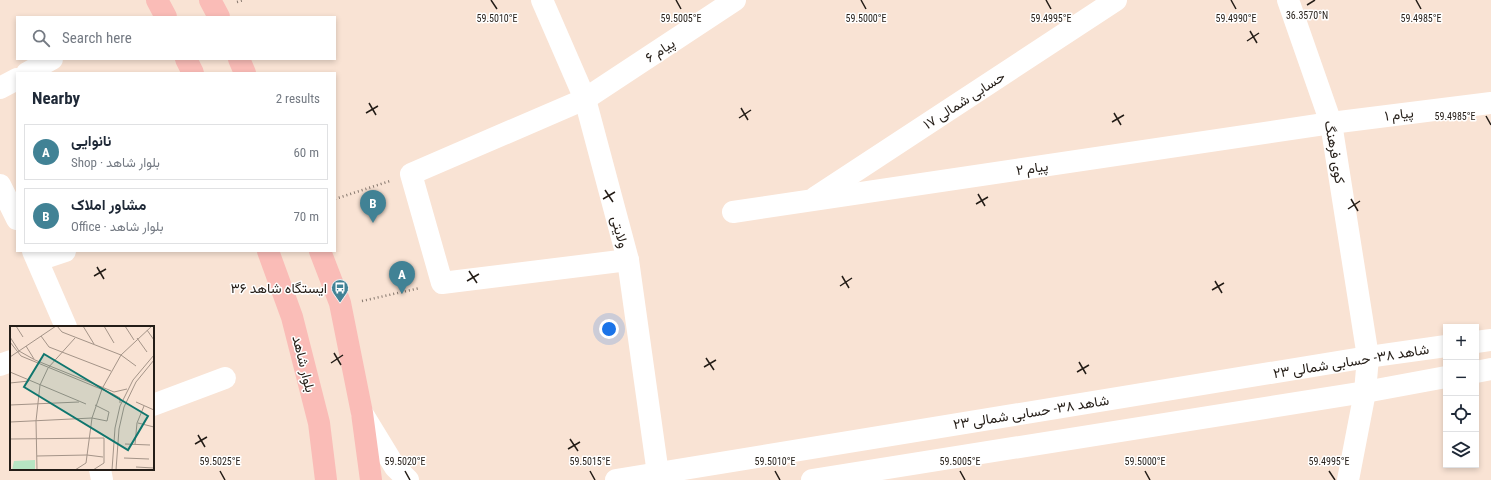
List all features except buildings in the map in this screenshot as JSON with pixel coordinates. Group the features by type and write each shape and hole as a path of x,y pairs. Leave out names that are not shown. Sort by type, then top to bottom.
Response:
{"main road":[{"path":"157,0 165,16"},
{"path":"210,0 218,16"},
{"path":"186,60 192,72"},
{"path":"240,60 246,72"},
{"name":"بلوار شاهد","path":"268,252 292,317 319,423 326,480"},
{"path":"320,252 340,305 362,413 371,480"}],"street":[{"name":"ولایتی","path":"542,0 585,99 628,260 658,474"},
{"name":"پیام ۶","path":"411,174 585,99 735,0"},
{"name":"حسابی شمالی ۱۷","path":"811,200 1116,0"},
{"name":"کوی فرهنگ","path":"1288,0 1332,123 1368,357 1365,392 1348,480"},
{"path":"29,72 50,60"},
{"path":"0,88 16,80"},
{"path":"1464,106 1491,86"},
{"name":"پیام ۱","path":"1332,123 1491,103"},
{"name":"پیام ۲","path":"733,212 1332,123"},
{"path":"411,174 442,283 628,260"},
{"path":"0,185 16,217"},
{"path":"59,252 35,256 66,326"},
{"path":"1479,342 1491,340"},
{"name":"شاهد ۳۸- حسابی شمالی ۲۳","path":"616,480 1368,357 1443,346"},
{"path":"0,364 10,361"},
{"path":"1479,371 1491,369"},
{"path":"154,405 225,378"},
{"path":"812,480 1365,392 1443,378"},
{"path":"362,413 395,467 408,480"},
{"path":"100,470 102,480"}],"path":[{"path":"336,199 411,174"},
{"path":"340,305 442,283"}],"place":[{"name":"مشاور املاک","path":"373,223"},
{"name":"نانوایی","path":"402,294"},
{"name":"ایستگاه شاهد ۳۶","path":"340,303"}]}
